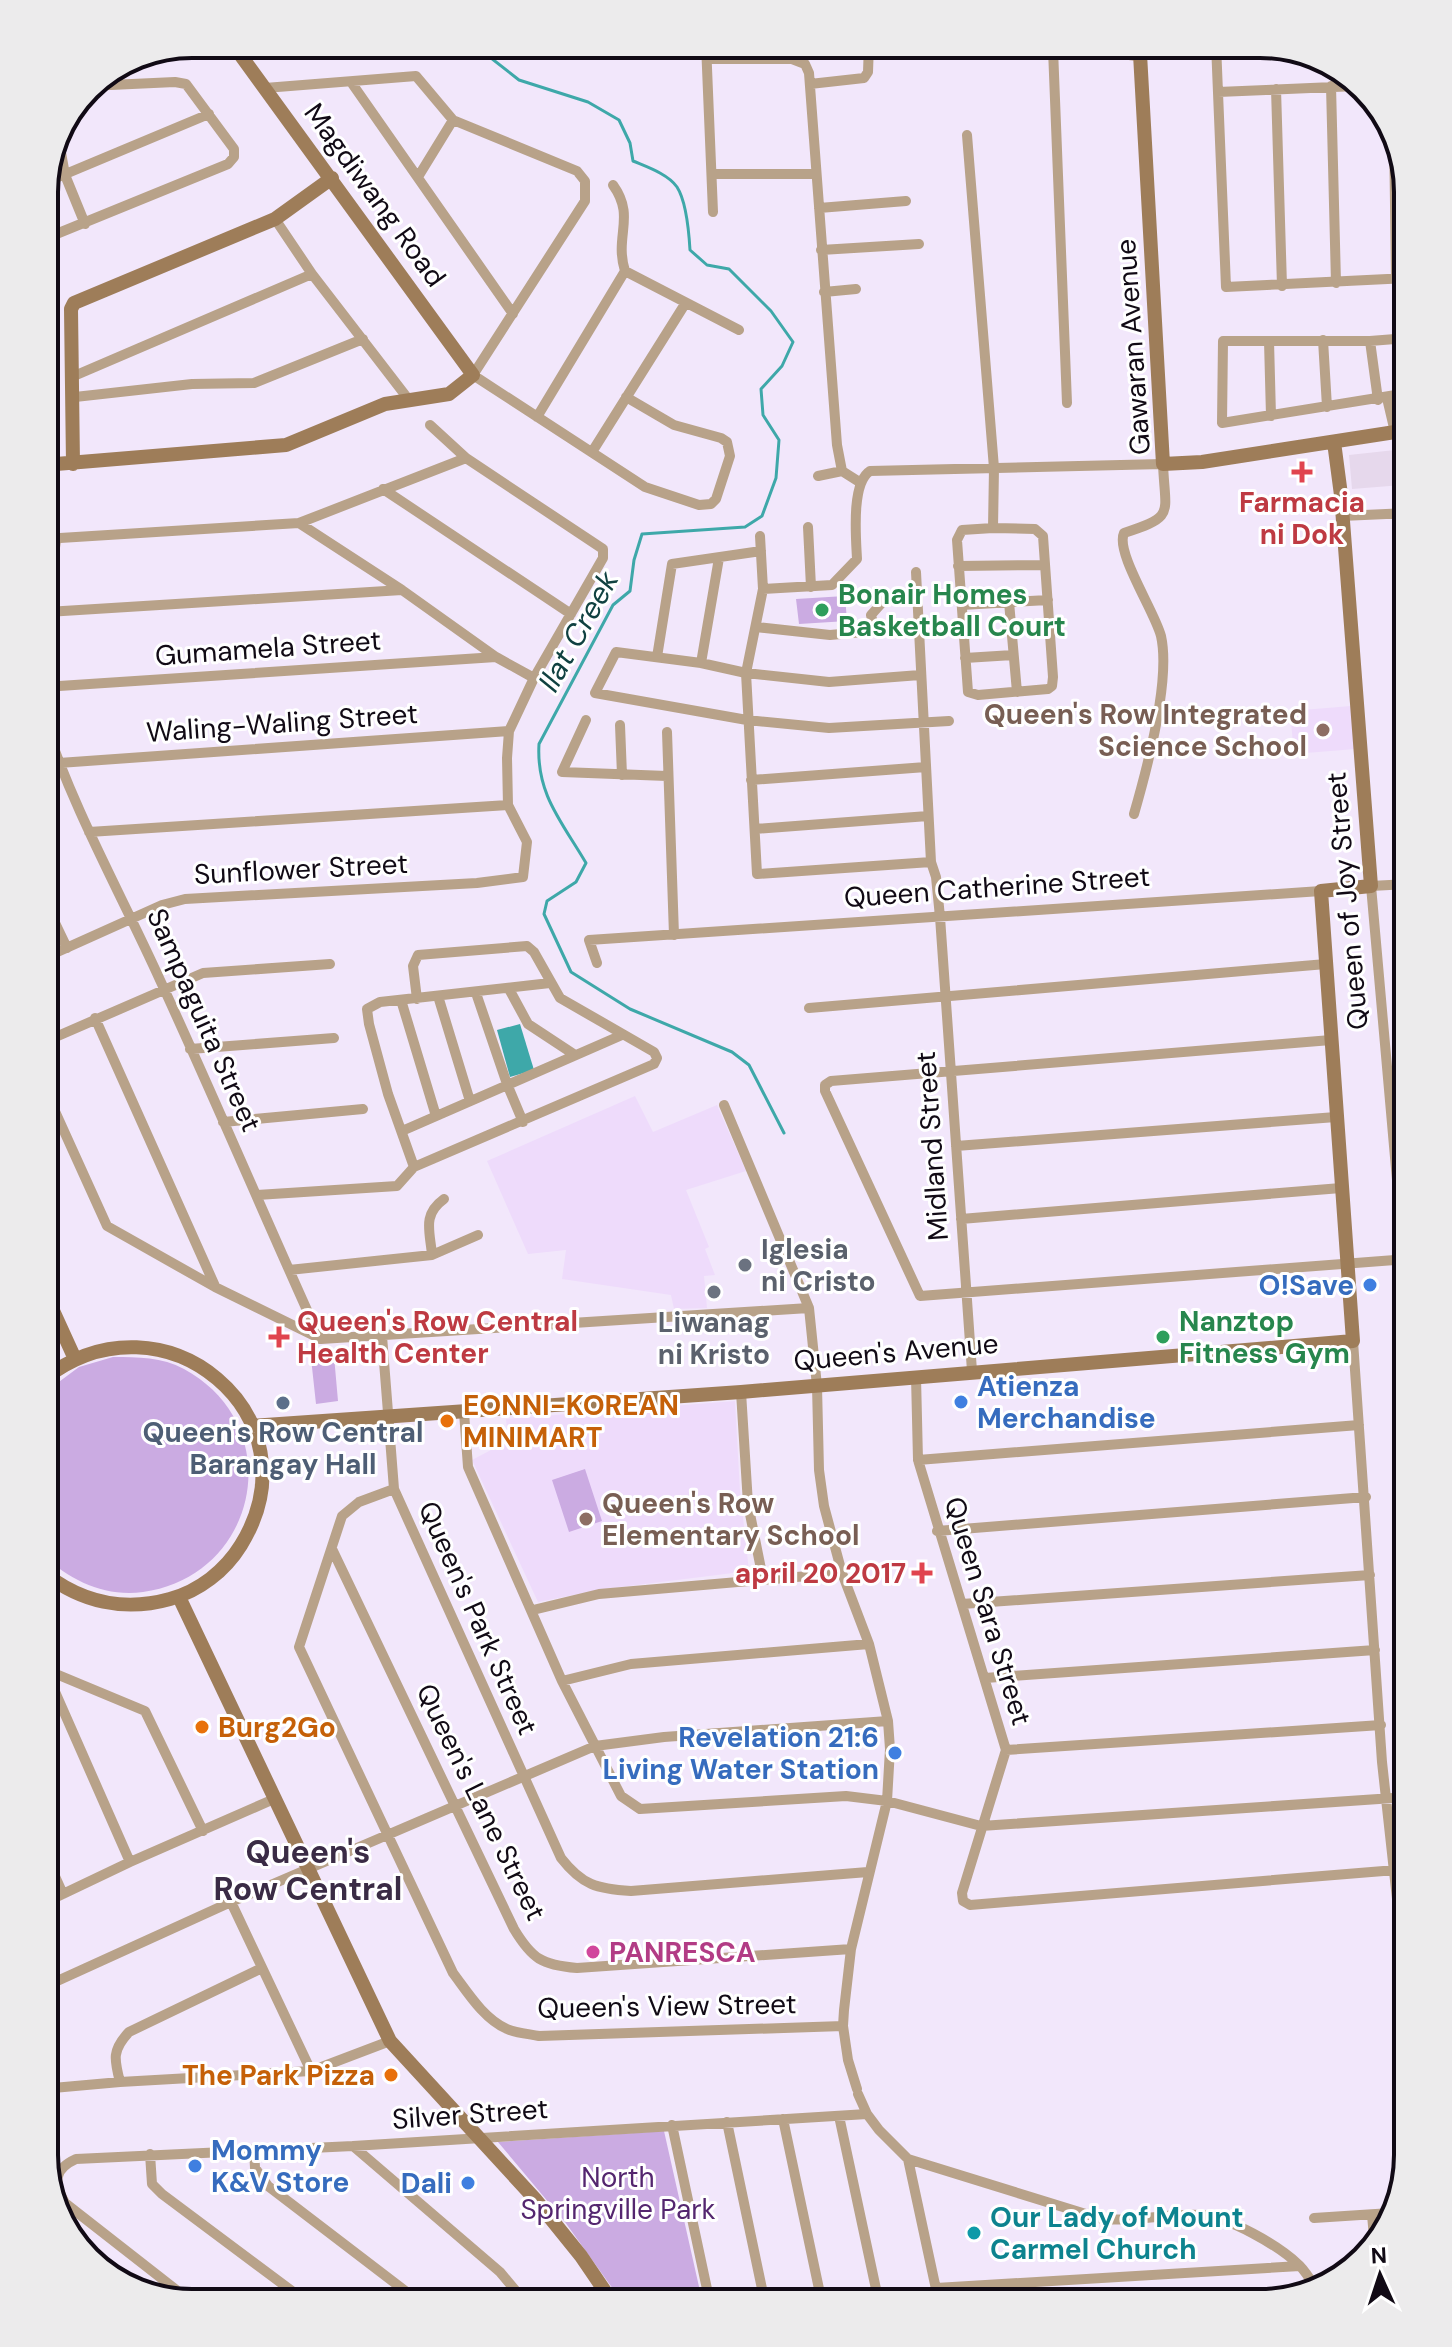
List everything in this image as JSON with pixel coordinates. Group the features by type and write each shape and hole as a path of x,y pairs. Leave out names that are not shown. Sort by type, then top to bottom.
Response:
{"street":[{"name":"Magdiwang Road","path":"243,58 473,375"},
{"path":"810,84 864,78 868,72 868,58"},
{"path":"1053,58 1067,403"},
{"name":"Gawaran Avenue","path":"1140,58 1163,464 1202,462 1394,432"},
{"path":"1217,58 1226,287 1394,279"},
{"path":"713,212 707,59 792,59 805,64 810,84 835,433 842,471"},
{"path":"58,465 232,447 286,445 385,404 420,401 449,394 473,375 585,201 585,181 577,171 453,120 416,76 265,88"},
{"path":"58,234 228,164 234,157 234,149 190,87 182,82 112,85"},
{"path":"351,82 513,314"},
{"path":"1331,86 1336,283"},
{"path":"1218,92 1342,86"},
{"path":"1276,89 1282,286"},
{"path":"59,177 209,114"},
{"path":"418,177 453,120"},
{"path":"967,135 994,468 993,528"},
{"path":"62,160 65,175 85,224"},
{"path":"712,174 816,174"},
{"path":"73,464 75,397 71,309 74,303 275,219 332,178"},
{"path":"613,185 622,197 626,212 620,242 625,271 739,330"},
{"path":"819,208 906,201"},
{"path":"275,219 312,274 409,400"},
{"path":"821,250 919,244"},
{"path":"537,417 625,271"},
{"path":"74,376 312,274"},
{"path":"824,292 856,289"},
{"path":"592,452 685,304"},
{"path":"75,397 192,384 254,383 363,339"},
{"path":"1394,339 1223,341 1222,423 1394,396"},
{"path":"1323,340 1327,407"},
{"path":"1269,341 1271,416"},
{"path":"1370,341 1382,399 1394,419"},
{"path":"473,375 645,487 699,505 711,504 716,499 730,456 727,442 674,425 626,397"},
{"path":"89,832 508,805 509,731 534,678 603,558 603,549 466,458 430,425"},
{"name":"Queen of Joy Street","path":"1334,442 1394,1131"},
{"path":"58,538 299,523 466,458"},
{"path":"763,589 832,585 857,559 855,522 861,483 870,471 1163,464 1163,517 1156,523 1124,533 1121,540 1131,572 1149,602 1161,637 1163,664 1157,717 1134,814"},
{"path":"818,476 842,471 861,483"},
{"path":"383,489 571,614"},
{"path":"1342,516 1394,513"},
{"path":"299,523 402,590 496,657 534,678"},
{"path":"808,527 811,587"},
{"path":"1035,529 1043,536 1045,565 1052,686 1039,691 969,694 958,534 962,530 1035,529"},
{"path":"760,536 763,589 746,673 757,874 931,862"},
{"path":"657,657 672,564 761,551"},
{"path":"701,663 719,558"},
{"path":"958,566 1045,565"},
{"name":"Midland Street","path":"916,572 931,862 936,877 940,917 972,1371"},
{"path":"58,611 402,590"},
{"path":"875,632 871,615 888,596"},
{"path":"962,605 1048,600"},
{"path":"1009,602 1017,692"},
{"path":"756,627 830,635 919,627"},
{"path":"920,675 829,682 746,673 701,663 616,652 595,693 747,720 829,728 949,721"},
{"path":"965,658 1013,655"},
{"name":"Gumamela Street","path":"58,686 496,657"},
{"path":"586,720 562,772 667,776"},
{"path":"620,725 622,775"},
{"name":"Waling-Waling Street","path":"59,763 509,731"},
{"path":"667,732 674,935"},
{"name":"Sampaguita Street","path":"58,760 164,987 321,1339"},
{"path":"751,780 926,767"},
{"name":"Sunflower Street","path":"58,952 132,918 185,899 477,883 523,877 527,842 508,805"},
{"path":"755,829 928,816"},
{"name":"Queen Catherine Street","path":"597,963 589,940 1394,885"},
{"path":"1321,891 1346,1264 1394,1879"},
{"path":"58,929 67,948"},
{"path":"257,1195 397,1186 414,1167 654,1064 657,1058 654,1052 560,998 534,952 527,946 418,955 413,966 417,999"},
{"path":"58,1035 164,987 203,973 330,964"},
{"path":"809,1008 1326,964"},
{"path":"414,1167 388,1094 367,1009 373,1004 401,1000 550,983"},
{"path":"509,989 528,1024 575,1055"},
{"path":"476,993 523,1122"},
{"path":"438,996 470,1101"},
{"path":"401,1000 436,1116"},
{"path":"95,1018 215,1287"},
{"path":"402,1131 622,1035"},
{"path":"190,1049 334,1038"},
{"path":"1331,1040 831,1081 825,1085 825,1091 920,1296 1394,1260"},
{"path":"724,1105 809,1308 824,1506 842,1573 869,1644 888,1721 887,1801 851,1949 843,2026 848,2060 867,2114 893,2147 908,2159 1102,2219 1216,2217 1273,2246 1300,2266 1309,2279"},
{"path":"223,1122 363,1109"},
{"path":"956,1146 1336,1117"},
{"path":"58,1118 107,1226 215,1287 321,1339 809,1308"},
{"path":"961,1219 1341,1188"},
{"path":"432,1255 430,1214 434,1206 444,1199"},
{"path":"289,1270 432,1255 478,1235"},
{"path":"58,1322 75,1359"},
{"name":"Queen's Park Street","path":"382,1336 394,1489 522,1775 561,1858 575,1875 593,1886 631,1891 868,1872"},
{"name":"Queen's Avenue","path":"252,1426 741,1392 1353,1341"},
{"path":"58,1370 75,1359 118,1347 148,1347 178,1355 205,1368 228,1388 252,1426 262,1481 248,1535 212,1578 179,1597 155,1604 114,1605 75,1593 58,1582"},
{"name":"Queen Sara Street","path":"916,1377 918,1460 937,1531 1006,1750 981,1826 962,1893 963,1901 970,1905 1393,1871"},
{"path":"741,1392 748,1504 763,1579"},
{"path":"464,1412 468,1467 562,1681 621,1796 640,1809 846,1796 887,1801 981,1826 1394,1798"},
{"path":"918,1460 1359,1425"},
{"path":"332,1549 346,1511 359,1502 394,1489"},
{"path":"937,1531 1366,1497"},
{"name":"Queen's Lane Street","path":"332,1549 525,1947 537,1959 554,1966 577,1968 851,1949"},
{"name":"Queen's View Street","path":"332,1549 299,1647 453,1973 488,2015 507,2029 539,2036 843,2026"},
{"path":"533,1610 599,1594 842,1573"},
{"path":"962,1604 1370,1575"},
{"path":"179,1597 390,2041 479,2137 572,2245 603,2289"},
{"path":"562,1681 631,1664 869,1644"},
{"path":"985,1678 1375,1650"},
{"path":"58,1675 145,1711 203,1831"},
{"path":"58,1700 130,1862"},
{"path":"58,1981 455,1804 595,1746 664,1737 888,1721"},
{"path":"1006,1750 1381,1725"},
{"path":"58,1896 274,1799"},
{"path":"58,1883 63,1894"},
{"path":"231,1902 311,2071"},
{"path":"120,2082 116,2064 117,2045 129,2032 262,1968"},
{"path":"58,2088 311,2071 390,2041"},
{"name":"Silver Street","path":"60,2171 63,2165 76,2159 353,2146 867,2114"},
{"path":"839,2116 876,2289"},
{"path":"783,2119 819,2289"},
{"path":"727,2122 762,2289"},
{"path":"672,2125 707,2289"},
{"path":"353,2146 500,2272 514,2289"},
{"path":"254,2149 255,2168 268,2186 403,2289"},
{"path":"150,2154 152,2184 162,2194 289,2289"},
{"path":"908,2159 936,2288 1300,2266"},
{"name":"Silver Street","path":"68,2206 173,2287"},
{"path":"1314,2218 1380,2214"},
{"path":"1372,2215 1373,2226"}],"shaded area":[{"path":"1394,450 1394,486 1352,489 1349,455"},
{"name":"Queen's Row Integrated Science School","path":"1351,706 1355,749 1294,754 1290,711"},
{"path":"520,1024 534,1070 510,1077 497,1030"},
{"path":"635,1096 653,1132 717,1105 746,1171 686,1190 709,1247 705,1249 715,1275 704,1276 707,1308 674,1309 671,1295 562,1279 566,1250 528,1254 487,1161"},
{"name":"Queen's Row Elementary School","path":"735,1401 740,1491 749,1571 605,1589 538,1602 472,1460 508,1441 506,1419"}],"green space":[{"name":"Bonair Homes Basketball Court","path":"845,596 847,621 799,624 796,599"},
{"path":"334,1356 338,1401 316,1404 311,1358"},
{"path":"113,1357 150,1358 176,1365 217,1394 238,1426 248,1460 246,1496 235,1529 213,1558 182,1580 143,1592 115,1592 77,1580 58,1567 58,1383 79,1367"},
{"path":"585,1469 602,1521 569,1532 552,1480"},
{"name":"North Springville Park","path":"664,2131 700,2289 613,2289 565,2222 498,2142"}],"waterway":[{"name":"Ilat Creek","path":"491,58 519,80 588,102 619,120 630,143 633,161 663,175 677,187 685,209 690,250 707,265 729,269 771,311 793,342 782,366 761,389 763,415 779,440 776,478 762,516 745,527 642,534 634,560 630,591 613,605 539,744 539,762 546,793 586,863 576,882 547,901 544,914 571,972 630,1009 732,1052 749,1065 784,1133"}],"place":[{"name":"Farmacia ni Dok","path":"1302,472"},
{"name":"Bonair Homes Basketball Court","path":"822,610"},
{"name":"Queen's Row Integrated Science School","path":"1323,730"},
{"name":"Iglesia ni Cristo","path":"745,1265"},
{"name":"O!Save","path":"1370,1285"},
{"name":"Liwanag ni Kristo","path":"714,1292"},
{"name":"Queen's Row Central Health Center","path":"279,1337"},
{"name":"Nanztop Fitness Gym","path":"1163,1337"},
{"name":"Atienza Merchandise","path":"961,1402"},
{"name":"Queen's Row Central Barangay Hall","path":"283,1403"},
{"name":"EONNI-KOREAN MINIMART","path":"447,1421"},
{"name":"Queen's Row Elementary School","path":"586,1519"},
{"name":"april 20 2017","path":"922,1573"},
{"name":"Burg2Go","path":"202,1727"},
{"name":"Revelation 21:6 Living Water Station","path":"895,1753"},
{"name":"PANRESCA","path":"593,1952"},
{"name":"The Park Pizza","path":"391,2075"},
{"name":"Mommy K&V Store","path":"195,2166"},
{"name":"Dali","path":"468,2183"},
{"name":"Our Lady of Mount Carmel Church","path":"974,2233"}],"district":[{"name":"Queen's Row Central","path":"308,1870"}]}
